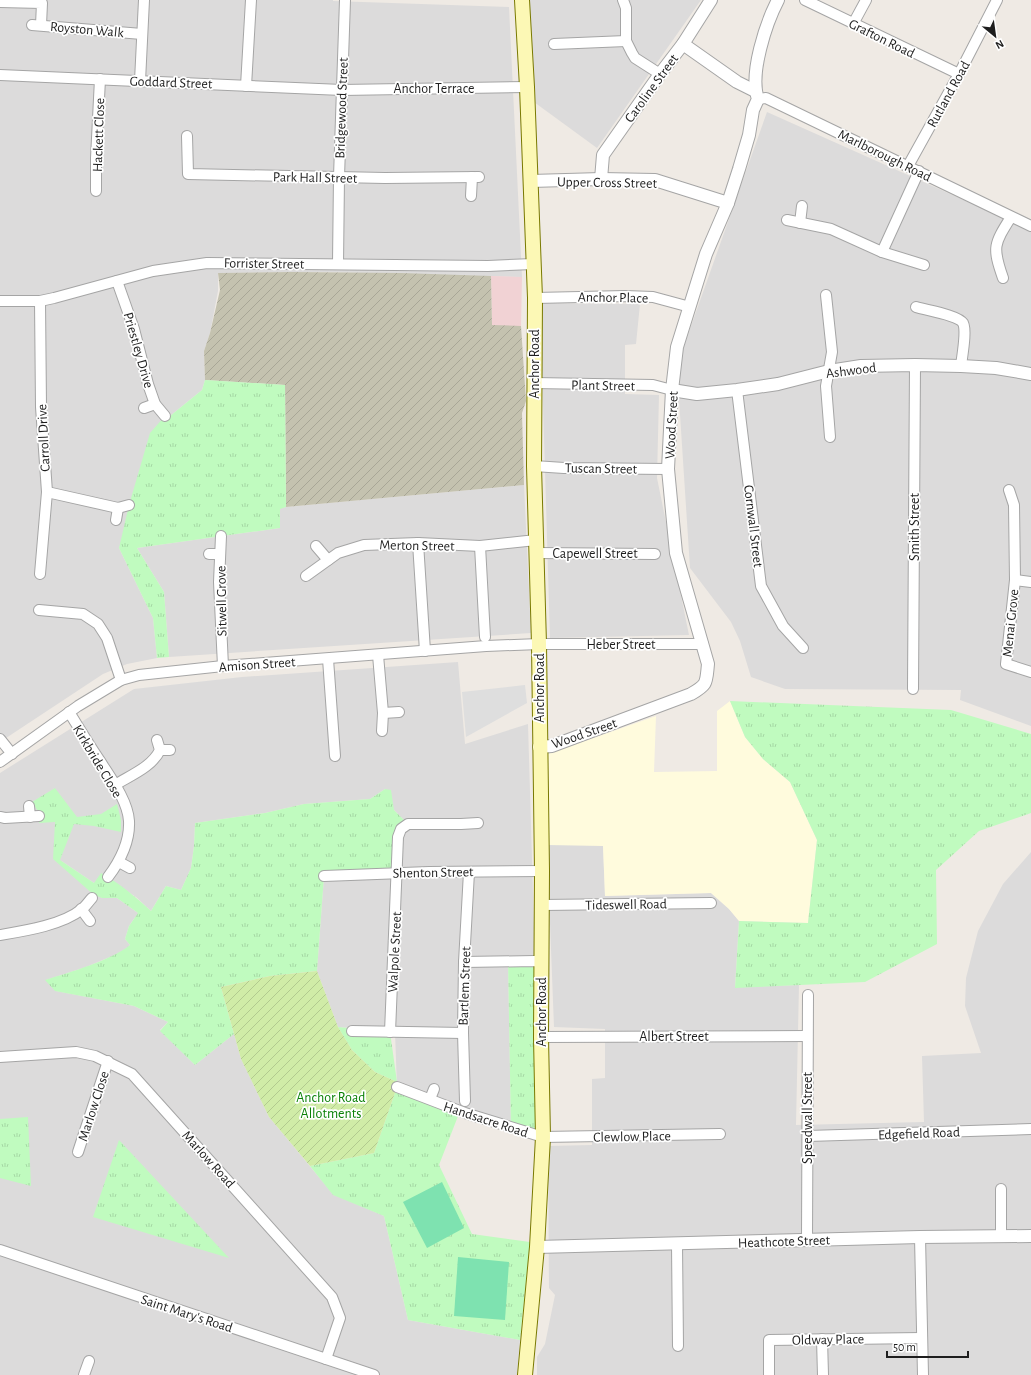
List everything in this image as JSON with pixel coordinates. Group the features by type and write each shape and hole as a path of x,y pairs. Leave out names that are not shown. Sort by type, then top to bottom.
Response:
{"main road":[{"name":"Anchor Road","path":"522,0 531,181 534,298 534,466 539,644 539,748 542,871 541,1037 543,1137 537,1247 525,1375"}],"street":[{"name":"Royston Walk","path":"140,81 144,0"},
{"path":"246,86 251,0"},
{"name":"Bridgewood Street","path":"338,264 339,177 345,0"},
{"path":"623,0 626,8 626,41 636,58 660,74"},
{"name":"Caroline Street","path":"601,179 603,156 660,74 683,44 711,0"},
{"name":"Wood Street","path":"539,748 552,746 691,694 703,687 706,682 708,664 676,553 668,469 672,390 677,347 706,254 728,204 749,135 756,95 756,65 764,33 778,0"},
{"name":"Grafton Road","path":"805,0 959,74"},
{"path":"853,24 866,0"},
{"name":"Rutland Road","path":"908,166 959,74 997,0"},
{"name":"Royston Walk","path":"35,1 42,3 37,25 142,34"},
{"path":"0,2 35,1"},
{"path":"554,44 626,41"},
{"path":"683,44 756,95"},
{"name":"Goddard Street","path":"0,75 342,90"},
{"name":"Hackett Close","path":"96,191 100,79"},
{"name":"Anchor Terrace","path":"342,90 527,87"},
{"name":"Marlborough Road","path":"756,95 766,98 1031,226"},
{"name":"Park Hall Street","path":"187,136 188,174 339,177 475,177 471,196"},
{"path":"882,252 919,171"},
{"name":"Upper Cross Street","path":"531,181 601,179 655,180 728,204"},
{"path":"800,223 802,206"},
{"path":"1003,278 996,258 997,240 1011,217"},
{"path":"787,220 831,229 882,252 924,265"},
{"name":"Forrister Street","path":"0,301 40,301 71,294 153,270 202,263 225,262 488,266 533,264"},
{"name":"Priestley Drive","path":"117,281 132,324 155,404 166,416"},
{"path":"826,295 832,352 826,386 830,437"},
{"name":"Anchor Place","path":"534,298 625,296 652,297 690,307"},
{"name":"Carroll Drive","path":"40,301 41,407 46,492 40,574"},
{"path":"916,307 957,318 963,322 965,330 961,366"},
{"name":"Smith Street","path":"913,689 915,365"},
{"name":"Ashwood","path":"672,390 697,394 736,390 778,384 829,371 861,366 961,366 996,368 1031,374"},
{"name":"Plant Street","path":"534,383 653,385 672,390"},
{"name":"Cornwall Street","path":"736,390 761,586 784,626 803,648"},
{"path":"144,408 155,404"},
{"name":"Tuscan Street","path":"534,466 564,468 668,469"},
{"name":"Menai Grove","path":"1009,490 1014,506 1015,580 1006,664 1031,672"},
{"path":"46,492 118,508 129,506"},
{"path":"116,520 118,508"},
{"name":"Sitwell Grove","path":"221,536 219,582 222,666"},
{"path":"418,543 425,651"},
{"name":"Merton Street","path":"306,576 338,553 364,545 418,543 536,547"},
{"path":"316,546 328,560"},
{"path":"480,546 485,637"},
{"name":"Capewell Street","path":"536,547 655,554"},
{"path":"209,554 220,554"},
{"name":"Menai Grove","path":"1015,580 1031,582"},
{"path":"39,610 83,614 98,624 107,638 121,680"},
{"name":"Heber Street","path":"539,644 703,644"},
{"name":"Amison Street","path":"0,762 68,712 121,680 139,675 222,666 486,646 539,644"},
{"path":"378,655 383,713 382,731"},
{"path":"328,659 335,756"},
{"name":"Kirkbride Close","path":"68,712 115,785 124,802 129,821 127,838 119,862 108,877"},
{"path":"383,713 399,712"},
{"path":"0,739 12,754"},
{"path":"115,785 149,764 156,757 162,746"},
{"path":"0,816 5,818 33,813"},
{"name":"Walpole Street","path":"390,1032 398,872 398,837 401,829 408,824 478,823"},
{"path":"119,862 130,868"},
{"name":"Shenton Street","path":"324,876 398,872 542,871"},
{"name":"Bartlem Street","path":"465,1101 463,1033 464,962 469,872"},
{"path":"0,935 29,930 61,920 81,910 92,898"},
{"name":"Tideswell Road","path":"542,905 711,903"},
{"path":"81,910 90,920"},
{"path":"464,962 542,962"},
{"name":"Speedwall Street","path":"807,1240 808,995"},
{"path":"352,1031 463,1033"},
{"name":"Albert Street","path":"541,1037 807,1036"},
{"name":"Marlow Road","path":"0,1057 76,1052 96,1056 132,1074 332,1297 340,1318 326,1359"},
{"name":"Marlow Close","path":"78,1152 108,1061"},
{"name":"Handsacre Road","path":"397,1087 465,1113 543,1137"},
{"name":"Handsacre Road","path":"430,1099 434,1089"},
{"name":"Edgefield Road","path":"808,1136 1031,1129"},
{"name":"Clewlow Place","path":"543,1137 720,1134"},
{"path":"1001,1189 1001,1237"},
{"name":"Heathcote Street","path":"537,1247 1031,1236"},
{"path":"920,1238 923,1375"},
{"path":"677,1244 678,1346"},
{"name":"Saint Mary's Road","path":"0,1250 374,1375"},
{"name":"Oldway Place","path":"769,1375 769,1340 922,1338"},
{"path":"822,1339 823,1375"},
{"path":"84,1375 89,1360"}],"shaded area":[{"path":"0,0 333,0 509,7 522,277 322,272 218,273 218,291 210,333 204,351 205,380 202,390 170,416 119,548 153,618 157,658 127,664 103,674 0,742"},
{"path":"529,0 701,0 597,148 534,102"},
{"path":"767,112 1031,230 1031,726 960,700 961,690 785,689 751,677 740,641 731,622 690,568 679,399 680,357"},
{"path":"291,272 491,276 492,325 521,326 526,401 522,413 524,485 286,507 285,385 205,380 204,351 210,333 220,290 218,273"},
{"path":"491,276 522,277 521,326 492,326"},
{"path":"540,303 640,304 636,344 625,345 625,394 659,395 657,478 689,635 550,638"},
{"path":"524,485 531,633 169,657 164,592 137,548 280,528 280,508 286,507"},
{"path":"458,662 465,744 528,724 535,961 508,962 511,1127 397,1087 395,1032 338,1027 317,971 324,876 398,837 408,824 394,810 385,789 370,799 304,804 265,813 195,823 191,868 181,890 166,886 151,911 136,897 122,888 94,883 60,860 102,898 117,898 138,913 129,926 125,939 130,945 122,952 86,967 46,980 56,991 134,1006 168,1022 160,1030 195,1065 234,1034 241,1059 269,1117 333,1194 384,1216 408,1320 520,1340 517,1375 0,1375 0,773 134,689 242,677"},
{"path":"525,685 527,703 466,737 462,692"},
{"path":"730,701 745,737 763,759 790,782 817,840 808,923 739,921 729,909 711,893 605,896 603,846 547,845 548,754 656,716 654,772 717,771 717,711"},
{"path":"547,845 603,845 605,896 711,893 729,909 739,921 735,987 799,985 796,1125 924,1122 922,1056 981,1053 965,1006 966,978 978,931 1003,884 1031,852 1031,1375 537,1375 537,1357 545,1344 555,1295 549,1288 548,1146 592,1145 592,1079 605,1078 605,1029 554,1027"}],"green space":[{"path":"205,380 285,385 286,507 280,509 280,528 137,548 164,592 169,657 157,658 153,618 119,548 129,505 150,433 165,416 170,416 202,390"},
{"path":"730,701 951,710 1031,734 1031,813 979,831 936,870 937,944 865,982 735,988 739,921 808,923 817,840 790,782 763,759 745,737"},
{"path":"55,788 77,817 101,814 117,804 121,820 121,832 94,826 74,824 60,860 94,883 101,873 127,890 151,911 166,886 181,890 191,868 195,823 265,813 304,804 370,799 385,789 391,790 394,810 408,824 401,829 398,872 324,876 317,971 270,976 221,987 234,1034 195,1065 160,1031 168,1022 134,1006 55,991 45,980 78,970 122,951 130,945 125,939 129,926 138,913 117,898 102,898 94,895 53,859 55,822 39,823 39,813 32,802"},
{"path":"508,961 542,962 543,1137 511,1131"},
{"name":"Anchor Road Allotments","path":"317,971 338,1027 352,1050 375,1072 397,1082 397,1087 374,1153 310,1166 269,1117 241,1059 221,987 270,976"},
{"path":"338,1027 390,1032 397,1082 375,1072 352,1050"},
{"path":"397,1087 460,1111 439,1165 472,1234 530,1242 520,1340 408,1320 384,1216 333,1195 310,1166 374,1153"},
{"path":"28,1117 31,1186 0,1178 0,1119"},
{"path":"119,1140 229,1258 93,1217"},
{"path":"442,1182 464,1228 427,1248 403,1202"},
{"path":"458,1257 509,1262 505,1320 454,1316"}]}
